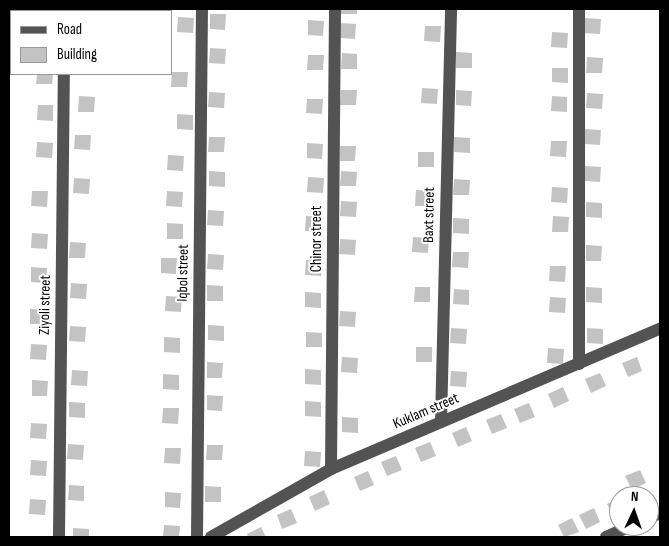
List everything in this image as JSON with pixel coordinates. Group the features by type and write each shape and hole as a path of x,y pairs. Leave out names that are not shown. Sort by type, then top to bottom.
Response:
{"street":[{"name":"Iqbol street","path":"196,537 202,9"},
{"name":"Chinor street","path":"331,469 335,9"},
{"name":"Baxt street","path":"441,422 451,9"},
{"path":"579,9 580,364"},
{"name":"Ziyoli street","path":"59,537 64,75"},
{"name":"Kuklam street","path":"211,537 331,469 660,329"}],"building":[{"path":"341,9 357,9 357,14 341,14"},
{"path":"210,14 226,14 225,30 210,29"},
{"path":"178,17 194,18 193,33 177,32"},
{"path":"585,18 601,19 600,34 584,33"},
{"path":"308,20 324,21 323,36 308,35"},
{"path":"340,23 356,24 355,39 340,38"},
{"path":"425,26 441,26 440,42 424,41"},
{"path":"552,32 568,33 567,48 551,47"},
{"path":"210,48 226,49 225,64 209,63"},
{"path":"456,52 472,53 472,68 456,68"},
{"path":"342,53 357,54 357,69 341,69"},
{"path":"308,55 324,55 323,70 307,70"},
{"path":"587,57 603,58 602,73 586,73"},
{"path":"552,68 568,68 568,83 552,82"},
{"path":"172,72 188,72 187,87 171,87"},
{"path":"37,75 53,75 52,84 36,84"},
{"path":"422,88 438,89 437,104 421,103"},
{"path":"341,90 357,90 356,105 340,105"},
{"path":"456,90 472,91 471,106 456,105"},
{"path":"209,92 225,93 224,108 208,107"},
{"path":"587,93 603,94 602,109 586,108"},
{"path":"79,96 95,97 94,112 78,112"},
{"path":"552,96 567,97 567,112 551,111"},
{"path":"307,99 323,99 322,114 306,113"},
{"path":"38,105 53,105 53,121 37,120"},
{"path":"177,114 193,115 193,130 177,129"},
{"path":"585,129 601,130 600,145 585,144"},
{"path":"75,135 91,135 90,150 74,149"},
{"path":"209,137 225,137 224,152 208,152"},
{"path":"454,137 470,138 470,153 454,152"},
{"path":"551,141 567,141 566,157 550,156"},
{"path":"37,142 53,143 52,158 36,157"},
{"path":"307,143 323,144 322,159 307,158"},
{"path":"340,146 356,146 355,161 340,161"},
{"path":"418,152 434,152 434,167 418,167"},
{"path":"168,155 184,156 183,171 167,170"},
{"path":"585,166 601,167 600,182 585,181"},
{"path":"209,171 225,172 225,187 209,186"},
{"path":"341,171 357,172 356,186 340,186"},
{"path":"308,177 324,178 323,193 307,192"},
{"path":"74,178 90,179 89,194 73,193"},
{"path":"454,179 470,180 469,195 453,195"},
{"path":"552,187 568,188 567,203 551,202"},
{"path":"416,190 432,191 431,206 415,206"},
{"path":"32,191 48,191 47,207 31,206"},
{"path":"167,191 183,192 182,207 166,206"},
{"path":"341,201 357,202 356,217 340,216"},
{"path":"586,202 602,203 602,218 586,217"},
{"path":"208,210 224,211 223,226 207,225"},
{"path":"306,216 322,217 321,232 305,231"},
{"path":"553,216 569,217 568,232 552,232"},
{"path":"453,218 469,219 469,234 453,233"},
{"path":"167,223 183,224 183,239 167,239"},
{"path":"32,233 48,234 47,249 31,248"},
{"path":"413,237 429,238 428,253 412,252"},
{"path":"340,239 356,240 355,255 339,254"},
{"path":"70,242 86,243 85,258 69,258"},
{"path":"586,245 602,246 601,261 586,261"},
{"path":"453,252 469,252 468,268 452,267"},
{"path":"208,254 224,255 223,270 207,269"},
{"path":"161,258 177,258 176,274 161,273"},
{"path":"306,260 322,261 321,276 305,275"},
{"path":"550,266 566,266 565,282 549,281"},
{"path":"31,267 47,268 46,283 31,282"},
{"path":"71,283 87,284 86,299 70,298"},
{"path":"207,285 223,286 223,301 207,301"},
{"path":"415,287 430,287 430,302 414,302"},
{"path":"586,287 602,288 602,303 586,302"},
{"path":"454,289 469,290 469,305 453,304"},
{"path":"305,292 321,293 321,308 305,307"},
{"path":"166,296 182,297 181,312 165,311"},
{"path":"550,297 566,298 565,313 549,312"},
{"path":"30,309 46,310 46,324 30,324"},
{"path":"340,311 356,312 355,327 339,326"},
{"path":"208,325 224,326 224,341 208,340"},
{"path":"70,326 86,327 85,342 69,341"},
{"path":"451,328 467,329 466,344 450,343"},
{"path":"587,328 603,329 603,344 587,343"},
{"path":"306,332 322,333 322,347 306,347"},
{"path":"164,337 180,338 180,353 164,352"},
{"path":"31,344 47,345 46,360 30,359"},
{"path":"416,347 432,347 432,362 416,362"},
{"path":"548,348 564,349 563,364 547,363"},
{"path":"342,357 358,358 357,373 341,372"},
{"path":"637,357 642,371 628,377 622,363"},
{"path":"207,362 223,363 222,378 207,378"},
{"path":"305,369 321,370 321,385 305,384"},
{"path":"72,370 88,371 87,386 71,385"},
{"path":"451,371 467,372 466,387 450,386"},
{"path":"600,373 606,386 591,393 585,379"},
{"path":"163,374 179,375 179,390 163,389"},
{"path":"32,380 48,381 47,396 32,396"},
{"path":"563,387 569,401 554,408 548,394"},
{"path":"207,395 223,396 222,411 207,410"},
{"path":"305,401 321,402 321,417 305,416"},
{"path":"69,402 85,403 85,418 69,417"},
{"path":"529,403 535,417 520,423 514,409"},
{"path":"163,408 179,408 178,424 162,423"},
{"path":"501,414 507,428 492,434 486,420"},
{"path":"342,417 358,418 358,433 342,432"},
{"path":"31,423 47,424 46,439 30,438"},
{"path":"466,427 472,441 458,447 452,433"},
{"path":"430,442 436,456 421,462 415,448"},
{"path":"68,444 84,445 83,460 67,459"},
{"path":"207,445 223,445 222,460 206,460"},
{"path":"165,448 181,448 180,464 164,463"},
{"path":"305,451 321,452 320,467 304,466"},
{"path":"396,456 402,470 387,476 381,462"},
{"path":"31,460 47,461 46,476 30,475"},
{"path":"640,470 646,483 640,486 630,486 625,476"},
{"path":"368,471 374,485 360,491 354,477"},
{"path":"69,485 84,486 84,501 68,500"},
{"path":"205,486 221,487 221,502 205,502"},
{"path":"324,490 330,504 315,511 309,497"},
{"path":"165,492 181,493 180,508 165,507"},
{"path":"30,499 46,500 45,515 29,514"},
{"path":"594,508 600,522 586,529 579,515"},
{"path":"291,509 297,523 282,529 277,515"},
{"path":"572,518 579,532 564,537 558,525"},
{"path":"164,525 180,526 179,537 163,537"},
{"path":"261,527 266,537 248,537 247,534"},
{"path":"73,528 89,529 89,537 73,537"}]}
